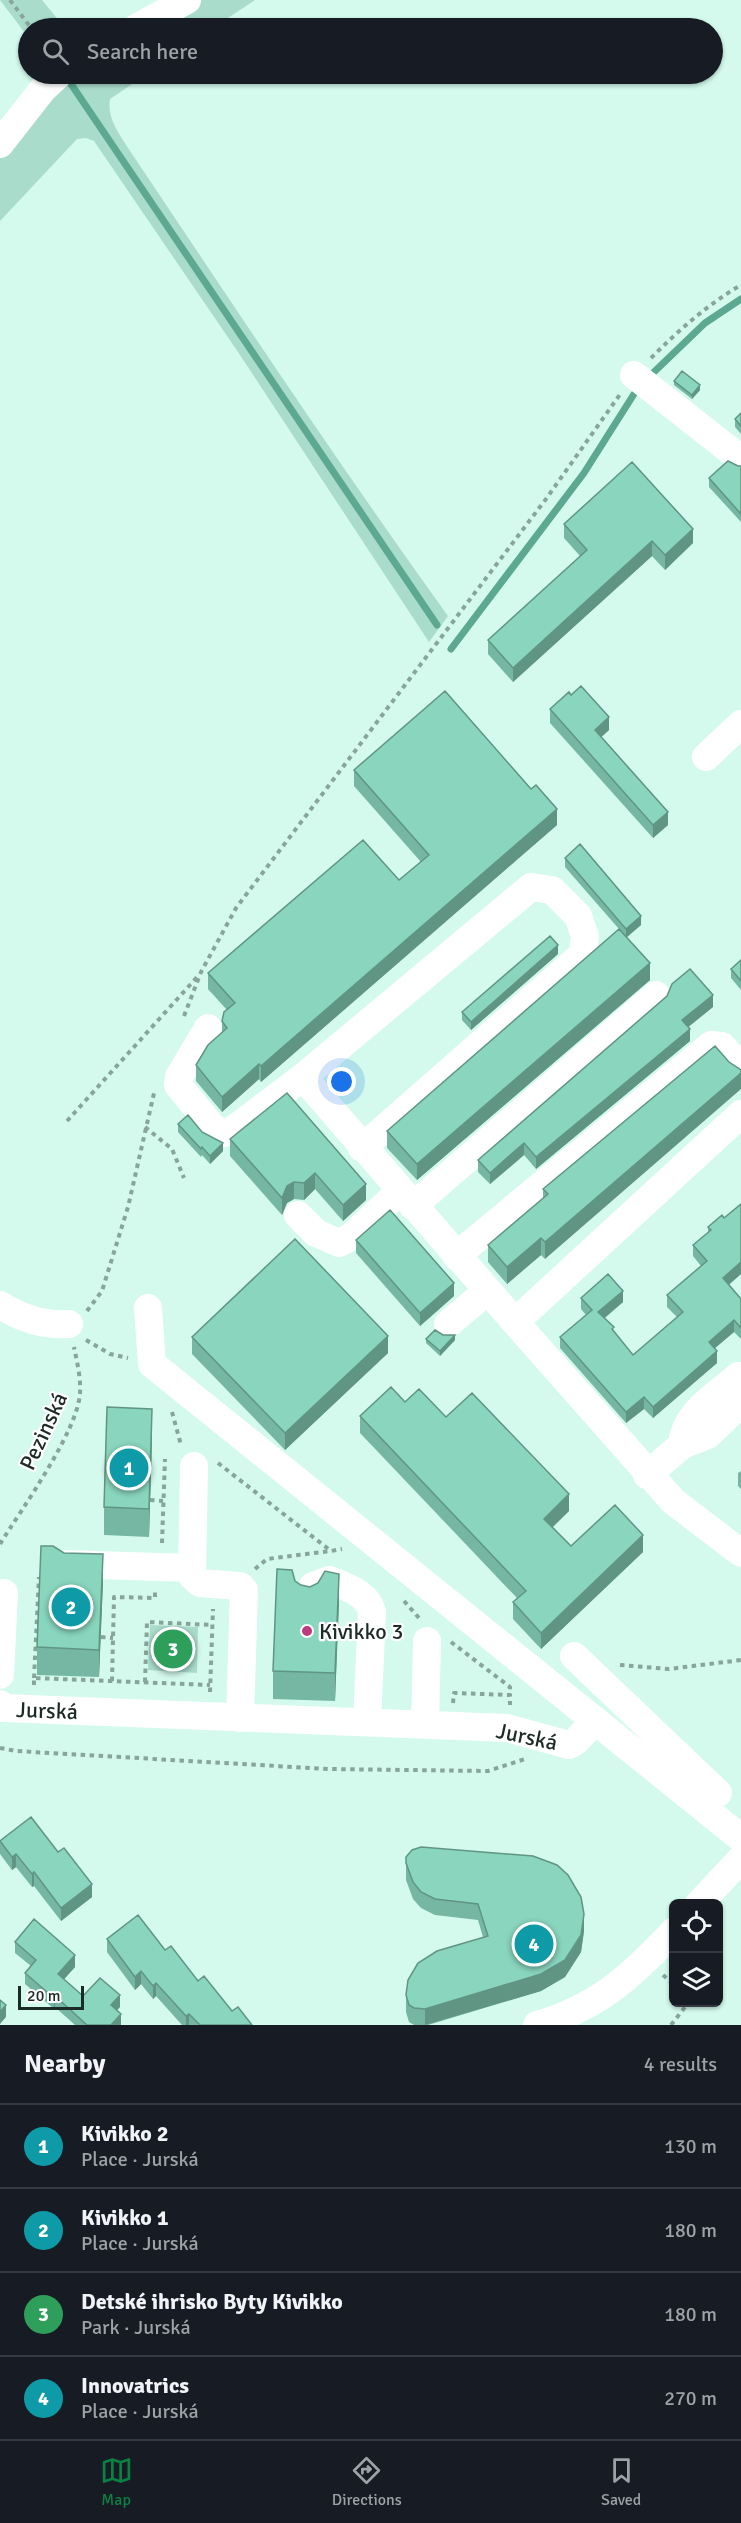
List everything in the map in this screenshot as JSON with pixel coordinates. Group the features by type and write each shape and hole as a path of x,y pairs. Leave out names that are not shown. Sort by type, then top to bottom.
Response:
{"street":[{"path":"154,18 187,0"},
{"path":"0,144 48,84"},
{"path":"634,375 741,459"},
{"path":"706,757 741,724"},
{"path":"194,1026 178,1085 214,1129 225,1133 233,1130 303,1077 531,887 552,890 578,916 585,936 583,954 362,1148"},
{"path":"298,1215 316,1233 339,1242 351,1237 406,1199 656,994"},
{"path":"456,1256 711,1045 722,1046 741,1068"},
{"path":"303,1077 406,1199 647,1474 688,1514 741,1553"},
{"path":"515,1322 741,1114"},
{"path":"448,1324 487,1291"},
{"path":"0,1305 14,1314 70,1328"},
{"path":"148,1308 159,1370 741,1838"},
{"path":"682,1445 683,1433 689,1419 738,1376 741,1376"},
{"path":"647,1474 682,1445 708,1435 741,1403"},
{"path":"194,1466 192,1576 200,1583 225,1585 244,1590 240,1710"},
{"path":"65,1564 156,1567 191,1562"},
{"path":"308,1598 313,1586 330,1580 356,1592 370,1603 372,1612 368,1722"},
{"name":"Jurská","path":"0,1675 4,1593"},
{"path":"425,1717 427,1641"},
{"path":"581,1662 718,1794"},
{"name":"Jurská","path":"0,1704 4,1708 240,1710 368,1722 425,1717 507,1728 562,1745 572,1744 594,1720"},
{"path":"704,1899 741,1859"},
{"path":"537,2025 561,2018 614,1989 669,1936"}],"path":[{"path":"10,0 24,18"},
{"path":"67,1121 201,972 236,908 546,500 634,375 682,328 717,299 741,285"},
{"path":"194,1026 201,972"},
{"path":"156,1085 128,1207 102,1291 70,1328 110,1354 159,1370 186,1458 194,1466"},
{"path":"145,1127 172,1149 184,1178"},
{"name":"Pezinská","path":"0,1544 56,1454 76,1410 80,1395 79,1376 70,1328"},
{"path":"165,1460 161,1550 182,1551 191,1562"},
{"path":"150,1500 164,1501"},
{"path":"240,1710 210,1701 213,1625 225,1585 267,1559 331,1551"},
{"path":"112,1681 114,1597 155,1598 156,1567"},
{"path":"34,1694 39,1577"},
{"path":"145,1682 147,1622 213,1625"},
{"path":"101,1638 113,1638"},
{"path":"581,1662 669,1669 741,1660"},
{"path":"34,1678 210,1685"},
{"path":"425,1717 453,1710 454,1693 510,1695 510,1715"},
{"path":"0,1748 27,1752 328,1769 488,1771 523,1760 549,1741"},
{"path":"671,2025 685,2007"}],"green space":[{"path":"0,0 42,0 57,18 18,18 18,24"},
{"path":"175,0 255,0 228,18 140,18"},
{"path":"38,84 132,84 110,99 111,118 116,129 285,382 448,616 429,642 238,352 94,141 86,138 77,139 0,221 0,136"},
{"path":"150,1625 198,1627 197,1673 148,1670"}],"building":[{"path":"682,371 700,385 692,395 674,381"},
{"path":"741,413 741,426 735,419"},
{"path":"728,461 741,466 741,514 709,478"},
{"path":"632,462 693,529 665,555 652,541 513,668 488,640 587,550 564,524"},
{"path":"581,686 609,717 595,730 668,812 653,825 550,709 569,692 571,695"},
{"path":"445,691 531,789 536,785 557,809 261,1066 259,1064 222,1097 196,1065 208,1045 227,1028 222,1021 224,1012 235,1003 208,973 363,840 399,880 429,855 354,770"},
{"path":"580,844 641,916 626,929 565,858"},
{"path":"619,929 650,963 417,1164 387,1131"},
{"path":"550,936 558,945 471,1022 462,1012"},
{"path":"741,960 741,981 731,969"},
{"path":"690,969 713,995 682,1020 690,1029 536,1157 524,1143 490,1173 478,1160 667,996 672,984"},
{"path":"715,1046 729,1062 741,1070 741,1073 545,1242 541,1238 507,1267 488,1245 548,1194 543,1189"},
{"path":"287,1093 366,1184 343,1205 315,1173 304,1183 294,1182 287,1186 282,1198 230,1139"},
{"path":"188,1115 202,1132 223,1143 210,1156 178,1124"},
{"path":"741,1204 741,1262 723,1278 741,1299 741,1328 734,1320 709,1342 717,1351 653,1407 644,1397 626,1412 560,1337 592,1310 581,1298 608,1274 623,1291 598,1312 614,1327 612,1329 633,1355 683,1312 667,1295 707,1261 693,1245 711,1230 708,1227 722,1215 724,1218"},
{"path":"390,1210 454,1283 420,1313 356,1240"},
{"path":"295,1239 388,1336 285,1433 192,1337"},
{"path":"435,1330 443,1335 455,1335 440,1351 426,1339"},
{"path":"391,1387 405,1402 419,1389 446,1417 472,1393 569,1494 544,1519 571,1546 615,1505 643,1535 541,1633 513,1602 526,1591 360,1416"},
{"path":"107,1407 152,1409 149,1509 104,1507"},
{"path":"41,1546 53,1546 64,1553 103,1554 99,1650 37,1647"},
{"name":"Kivikko 3","path":"277,1569 292,1570 295,1581 310,1587 318,1583 325,1571 339,1574 335,1673 273,1671"},
{"path":"31,1817 58,1852 64,1848 92,1884 61,1908 34,1872 32,1874 16,1854 12,1857 0,1841"},
{"path":"421,1847 533,1856 557,1865 568,1875 581,1897 584,1914 581,1935 565,1960 541,1974 425,2009 409,2005 406,1995 408,1980 418,1963 437,1951 488,1936 478,1904 435,1899 421,1892 413,1882 406,1857 412,1850"},
{"path":"138,1915 165,1950 171,1946 198,1981 204,1976 232,2011 238,2007 252,2025 200,2025 189,2014 186,2016 156,1983 153,1986 141,1971 135,1977 107,1939"},
{"path":"34,1919 75,1955 58,1974 83,1996 100,1978 120,1995 111,2005 121,2014 111,2025 87,2025 25,1973 36,1960 15,1942"},
{"path":"0,2000 6,2005 0,2012"}],"waterway":[{"path":"71,84 437,625"},
{"path":"654,372 705,323 741,299"},
{"path":"451,649 584,473 634,394"}],"place":[{"name":"Kivikko 2","path":"129,1468"},
{"name":"Kivikko 1","path":"71,1607"},
{"name":"Kivikko 3","path":"307,1631"},
{"name":"Detské ihrisko Byty Kivikko","path":"173,1649"},
{"name":"Innovatrics","path":"534,1944"}]}
